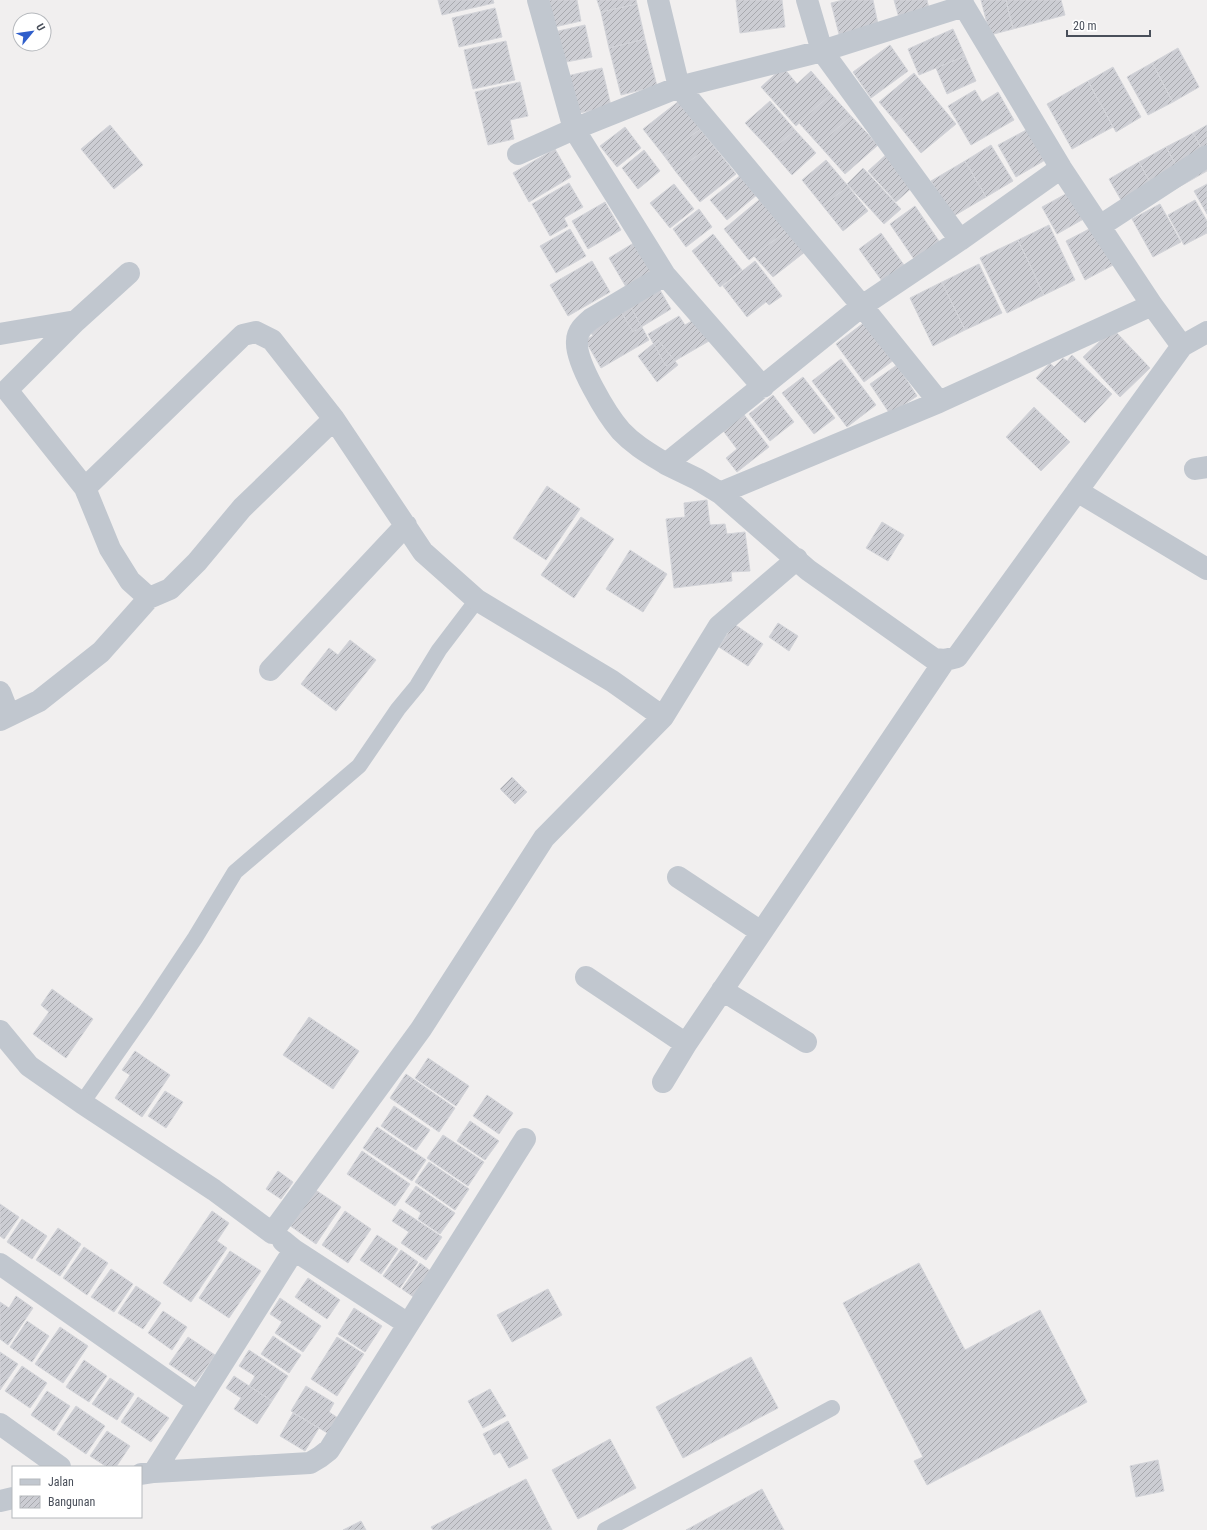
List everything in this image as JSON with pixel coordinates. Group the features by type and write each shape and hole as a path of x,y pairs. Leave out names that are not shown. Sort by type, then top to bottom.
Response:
{"street":[{"path":"538,0 574,128 665,274 763,387"},
{"path":"658,0 679,88 862,306 940,402"},
{"path":"807,0 822,52 960,240"},
{"path":"518,154 574,128 679,88 822,52 963,3 1061,168 1182,346"},
{"path":"1100,226 1207,156"},
{"path":"666,464 862,306 960,240 1061,168"},
{"path":"128,273 76,321 4,382 85,488 110,549 130,581 149,598"},
{"path":"665,274 591,319 578,333 576,340 581,362 601,403 621,430 634,443 666,464 697,479 720,494 808,570 934,659 945,660 957,657 1182,346 1207,332"},
{"path":"720,494 940,402 1152,304"},
{"path":"0,334 76,321"},
{"path":"85,488 243,335 256,332 272,340 334,419 423,552 477,600 612,680 663,717"},
{"path":"0,692 5,718 39,701 101,652 149,598 170,589 197,562 242,508 334,419"},
{"path":"1077,491 1207,569"},
{"path":"270,670 406,525"},
{"path":"272,1233 421,1029 544,838 663,717 719,626 797,559"},
{"path":"663,1082 722,990 945,660"},
{"path":"678,877 761,932"},
{"path":"586,977 686,1044"},
{"path":"722,990 806,1042"},
{"path":"0,1031 29,1066 82,1103 214,1190 294,1250 408,1324"},
{"path":"147,1473 310,1463 329,1450 525,1139"},
{"path":"147,1473 197,1402 294,1250"},
{"path":"0,1264 197,1402"},
{"path":"0,1424 59,1466"},
{"path":"0,1501 12,1498"}],"lane":[{"path":"82,1103 186,951 235,872 359,766 398,710 417,686 439,650 477,600"},
{"path":"605,1530 832,1408"}],"building":[{"path":"438,0 493,0 494,3 442,15"},
{"path":"543,0 577,0 581,21 550,28"},
{"path":"597,0 636,0 637,4 601,12"},
{"path":"736,0 782,0 785,27 740,33"},
{"path":"843,0 873,0 879,29 840,38 831,3"},
{"path":"894,0 927,0 929,9 899,18"},
{"path":"981,0 1006,0 1013,29 990,35"},
{"path":"1006,0 1061,0 1065,15 1013,29"},
{"path":"637,4 645,39 609,48 601,12"},
{"path":"495,8 502,37 459,47 452,18"},
{"path":"585,25 592,57 561,63 554,32"},
{"path":"953,29 965,56 919,75 908,49"},
{"path":"645,39 657,86 621,95 609,48"},
{"path":"506,41 515,80 473,89 464,50"},
{"path":"890,45 908,71 871,98 853,72"},
{"path":"1178,48 1199,87 1173,102 1152,63"},
{"path":"965,56 976,81 947,94 936,68"},
{"path":"1152,63 1173,102 1148,115 1127,77"},
{"path":"783,67 797,84 811,71 831,94 796,126 761,87"},
{"path":"1113,67 1141,117 1116,132 1088,81"},
{"path":"602,68 611,106 575,114 567,76"},
{"path":"914,73 931,94 897,123 879,102"},
{"path":"1088,81 1113,127 1072,149 1047,104"},
{"path":"520,82 528,116 510,120 514,139 488,145 475,92"},
{"path":"975,90 982,102 998,92 1014,120 971,145 948,106"},
{"path":"831,94 851,116 819,145 799,123"},
{"path":"931,94 956,124 921,153 897,123"},
{"path":"679,101 700,129 665,157 643,129"},
{"path":"770,101 795,130 771,151 745,123"},
{"path":"851,116 878,145 845,174 819,145"},
{"path":"110,125 143,165 114,189 81,149"},
{"path":"1207,125 1207,159 1193,133"},
{"path":"625,127 641,148 617,167 600,146"},
{"path":"1030,128 1047,159 1016,177 998,145"},
{"path":"700,129 712,144 676,172 665,157"},
{"path":"795,130 816,153 792,175 771,151"},
{"path":"1193,133 1207,159 1207,171 1186,183 1166,147"},
{"path":"712,144 736,174 700,202 676,172"},
{"path":"991,145 1013,181 986,197 965,161"},
{"path":"1166,147 1186,183 1159,198 1139,162"},
{"path":"555,149 571,177 529,202 513,173"},
{"path":"644,150 660,171 638,189 622,168"},
{"path":"888,153 916,184 896,202 868,171"},
{"path":"826,160 848,186 823,206 802,180"},
{"path":"965,161 986,197 952,217 931,181"},
{"path":"1139,162 1159,198 1129,214 1109,179"},
{"path":"863,168 901,209 884,224 847,184"},
{"path":"742,174 758,194 727,220 710,200"},
{"path":"569,183 583,207 564,218 568,226 550,236 532,204"},
{"path":"674,184 694,209 670,228 650,203"},
{"path":"1207,184 1207,214 1194,191"},
{"path":"848,186 868,211 843,231 823,206"},
{"path":"1073,190 1087,217 1057,234 1042,207"},
{"path":"765,195 791,227 749,260 724,229"},
{"path":"1195,200 1207,221 1207,233 1184,245 1168,215"},
{"path":"605,202 621,230 588,249 572,221"},
{"path":"1160,204 1181,242 1153,257 1132,219"},
{"path":"915,206 941,244 916,262 890,224"},
{"path":"699,209 712,227 686,247 673,229"},
{"path":"1049,225 1075,280 1044,295 1018,240"},
{"path":"1095,226 1115,264 1085,280 1066,241"},
{"path":"791,227 810,248 773,277 754,256"},
{"path":"570,229 586,256 556,273 540,246"},
{"path":"881,233 904,265 882,281 859,249"},
{"path":"713,234 742,270 720,287 692,251"},
{"path":"1018,240 1044,295 1007,313 980,258"},
{"path":"637,241 654,271 626,287 609,258"},
{"path":"592,261 610,292 568,316 550,285"},
{"path":"755,261 782,296 769,305 766,302 747,317 723,286"},
{"path":"979,264 1002,313 965,330 942,282"},
{"path":"942,282 965,330 933,346 910,298"},
{"path":"660,290 671,309 633,332 622,313"},
{"path":"629,304 649,340 601,368 585,340 593,336 588,328"},
{"path":"679,316 685,325 695,319 709,341 666,366 648,334"},
{"path":"866,321 894,360 864,382 836,344"},
{"path":"1113,329 1150,368 1120,397 1083,357"},
{"path":"658,340 678,365 657,382 638,356"},
{"path":"1072,355 1112,394 1085,423 1036,378 1050,363 1054,367 1063,358 1067,361"},
{"path":"841,359 876,405 847,427 812,381"},
{"path":"897,365 917,396 890,414 870,384"},
{"path":"803,377 835,418 814,434 782,393"},
{"path":"773,395 794,422 770,441 749,414"},
{"path":"1034,407 1070,442 1041,471 1006,437"},
{"path":"742,412 769,447 737,472 726,458 737,449 721,428"},
{"path":"547,486 580,509 546,560 513,538"},
{"path":"707,500 710,525 725,524 727,534 745,532 750,571 731,572 732,581 674,588 666,519 685,517 684,503"},
{"path":"581,517 614,539 574,598 541,575"},
{"path":"882,522 904,535 888,561 866,548"},
{"path":"630,550 667,574 643,612 606,589"},
{"path":"778,623 798,636 789,651 769,637"},
{"path":"734,624 763,644 748,666 719,647"},
{"path":"350,640 376,660 336,711 301,684 329,648 338,655"},
{"path":"512,777 527,792 515,804 500,789"},
{"path":"52,989 93,1019 66,1058 33,1034 49,1012 41,1005"},
{"path":"309,1017 359,1051 333,1089 283,1055"},
{"path":"135,1051 170,1075 142,1117 115,1098 130,1075 122,1070"},
{"path":"428,1058 469,1086 456,1106 415,1078"},
{"path":"406,1074 455,1108 439,1132 390,1098"},
{"path":"165,1091 183,1102 166,1128 148,1116"},
{"path":"487,1095 513,1113 499,1134 473,1116"},
{"path":"394,1106 430,1130 416,1150 381,1126"},
{"path":"470,1121 499,1141 485,1160 457,1141"},
{"path":"377,1127 426,1160 412,1181 363,1148"},
{"path":"443,1135 484,1162 468,1186 427,1158"},
{"path":"362,1151 410,1184 395,1206 347,1174"},
{"path":"429,1162 469,1189 455,1210 415,1182"},
{"path":"278,1171 293,1182 281,1199 266,1189"},
{"path":"416,1186 455,1213 440,1234 418,1219 421,1213 405,1202"},
{"path":"314,1189 341,1207 316,1244 289,1225"},
{"path":"0,1204 19,1217 4,1239 0,1236"},
{"path":"400,1209 442,1237 426,1260 401,1243 409,1232 392,1221"},
{"path":"212,1211 229,1223 217,1241 227,1248 191,1302 163,1283"},
{"path":"345,1211 371,1229 348,1263 322,1245"},
{"path":"22,1219 47,1236 32,1259 7,1242"},
{"path":"58,1228 81,1244 60,1276 36,1260"},
{"path":"377,1235 398,1249 381,1274 360,1260"},
{"path":"84,1247 108,1263 87,1295 63,1278"},
{"path":"401,1250 418,1262 400,1288 383,1276"},
{"path":"230,1251 261,1271 229,1318 199,1298"},
{"path":"420,1263 436,1275 418,1300 402,1289"},
{"path":"919,1263 965,1350 1040,1310 1087,1402 927,1485 914,1461 923,1457 843,1303"},
{"path":"111,1269 133,1284 114,1312 91,1297"},
{"path":"308,1278 340,1300 327,1319 295,1297"},
{"path":"136,1286 161,1303 143,1329 118,1313"},
{"path":"548,1289 562,1315 512,1342 497,1315"},
{"path":"16,1296 33,1308 8,1345 0,1339 0,1302 9,1308"},
{"path":"280,1298 321,1326 303,1352 275,1333 282,1322 270,1314"},
{"path":"354,1308 382,1326 365,1352 338,1334"},
{"path":"163,1311 187,1327 172,1350 148,1333"},
{"path":"27,1321 49,1336 32,1362 10,1347"},
{"path":"60,1327 88,1346 63,1383 35,1364"},
{"path":"273,1336 301,1355 289,1373 261,1354"},
{"path":"188,1337 215,1355 196,1382 169,1364"},
{"path":"337,1337 364,1354 337,1396 311,1379"},
{"path":"249,1350 288,1376 272,1401 249,1386 255,1376 239,1366"},
{"path":"0,1352 18,1364 0,1390"},
{"path":"751,1357 778,1408 683,1458 656,1407"},
{"path":"84,1360 107,1376 89,1402 66,1387"},
{"path":"22,1366 47,1383 30,1408 5,1391"},
{"path":"234,1376 272,1401 257,1424 234,1409 241,1398 226,1388"},
{"path":"110,1378 134,1394 117,1420 92,1404"},
{"path":"306,1386 334,1403 329,1412 338,1418 329,1434 291,1411"},
{"path":"490,1389 506,1416 483,1428 468,1401"},
{"path":"47,1391 70,1406 54,1431 31,1415"},
{"path":"138,1397 169,1418 151,1442 121,1422"},
{"path":"76,1406 105,1426 86,1454 57,1434"},
{"path":"293,1413 319,1428 305,1451 280,1436"},
{"path":"508,1421 528,1458 509,1468 500,1452 494,1455 483,1434"},
{"path":"107,1431 130,1446 117,1466 105,1466 90,1456"},
{"path":"610,1439 636,1488 578,1519 552,1470"},
{"path":"1158,1460 1164,1491 1136,1497 1130,1466"},
{"path":"526,1479 552,1530 433,1530 431,1527"},
{"path":"762,1489 784,1530 686,1530"},
{"path":"361,1521 366,1530 343,1530"}]}
